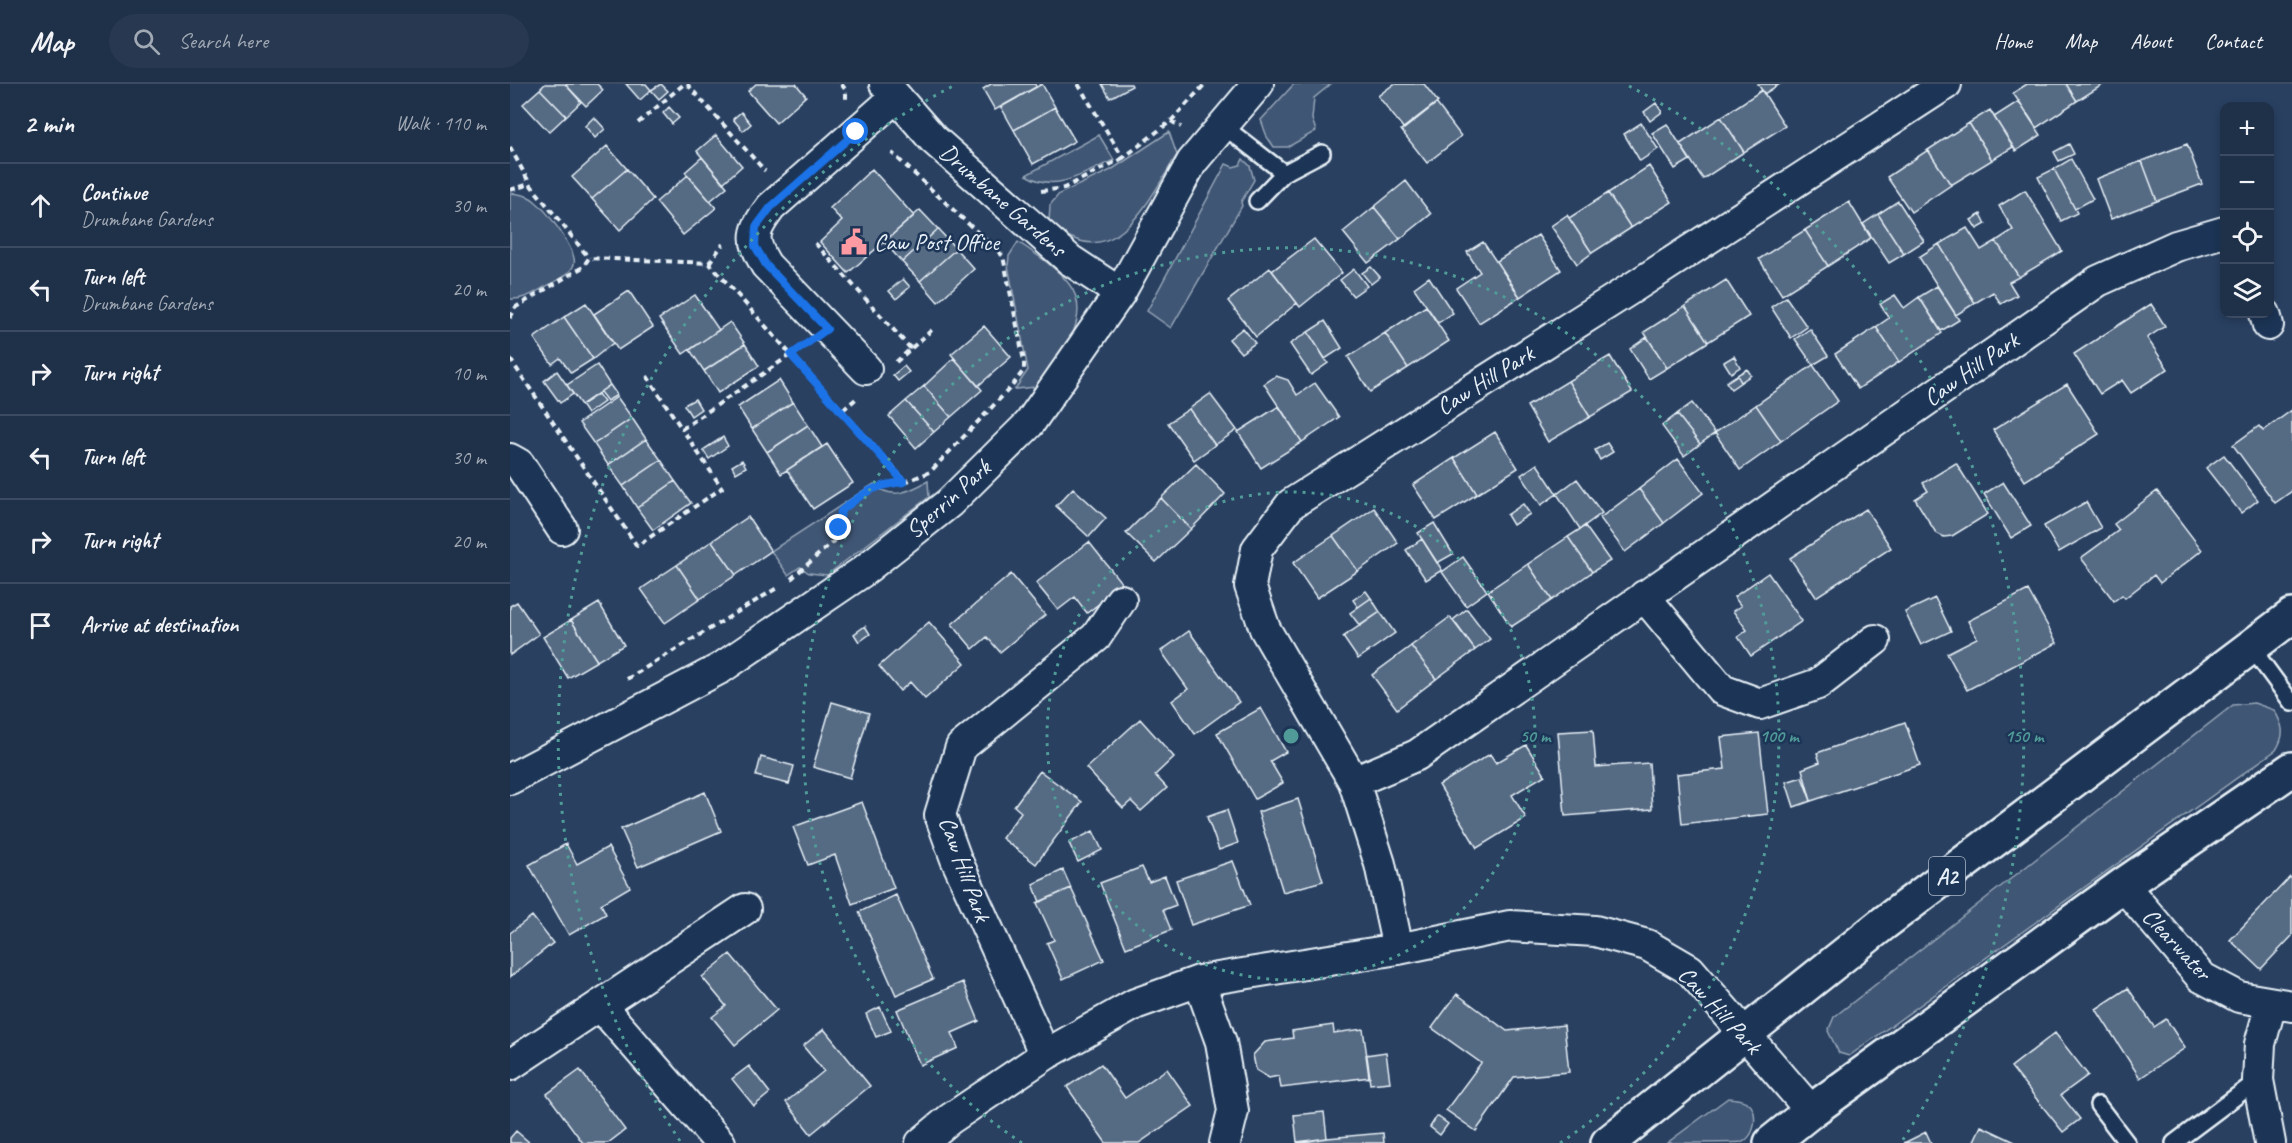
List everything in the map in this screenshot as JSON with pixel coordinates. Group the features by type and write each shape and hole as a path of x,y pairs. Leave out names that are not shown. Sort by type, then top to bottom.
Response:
{"highway":[{"name":"A2","path":"1608,1143 1884,923 2292,616"},
{"path":"1771,1143 1811,1111 2123,885 2292,769"}],"street":[{"name":"Sperrin Park","path":"510,778 721,668 862,572 949,503 1029,424 1120,293 1192,162 1258,84"},
{"name":"Caw Hill Park","path":"1398,949 1380,864 1354,782 1265,629 1250,586 1257,549 1290,504 1632,288 1946,84"},
{"name":"Drumbane Gardens","path":"866,369 766,265 755,246 756,227 771,207 890,90 933,139 1070,260 1120,293"},
{"name":"Caw Hill Park","path":"1354,782 1417,755 2098,281 2175,246 2220,233"},
{"path":"510,459 519,464 562,529"},
{"path":"1644,596 1722,690 1760,704 1818,684 1875,640"},
{"name":"Caw Hill Park","path":"1045,1055 956,859 940,815 961,747 1096,637 1120,600"},
{"name":"Clearwater","path":"2123,885 2201,977 2239,998 2282,1005 2260,1044 2258,1080 2270,1143"},
{"path":"510,1065 745,909"},
{"name":"Caw Hill Park","path":"921,1143 950,1119 1045,1055 1135,1004 1199,981 1398,949 1510,926 1595,931 1647,945 1689,970 1811,1111"},
{"path":"1199,981 1221,1042 1233,1111 1225,1143"},
{"path":"600,1005 720,1143"}],"lane":[{"path":"1215,134 1284,173"},
{"path":"1257,201 1284,173 1322,153"},
{"path":"2251,647 2292,703"},
{"path":"2174,1143 2258,1080"},
{"path":"2098,1105 2127,1143"}],"path":[{"path":"638,123 686,84 786,194"},
{"path":"1078,84 1122,158"},
{"path":"1006,203 1034,192 1064,188 1122,158 1171,121 1205,84"},
{"path":"1171,121 1215,134"},
{"path":"510,147 530,184 589,258 709,263 904,482"},
{"path":"789,581 836,539 841,511 861,494 879,484 904,482 930,472 1012,386 1024,370 1003,256 892,153"},
{"path":"510,190 530,184"},
{"path":"815,243 911,349"},
{"path":"510,318 516,307 584,267 589,258"},
{"path":"682,429 827,329"},
{"path":"510,359 637,546 722,488 647,376"},
{"path":"624,680 778,588"}],"shaded area":[{"path":"1294,84 1331,84 1314,98 1312,119 1316,131 1288,147 1274,147 1267,137 1261,120"},
{"path":"1169,132 1177,155 1148,203 1122,231 1107,240 1090,243 1069,237 1049,222 1050,205 1059,194 1111,170"},
{"path":"1099,135 1114,160 1082,175 1060,182 1037,180 1026,175"},
{"path":"1243,159 1250,166 1254,180 1241,202 1242,206 1171,328 1147,311 1226,164 1233,167 1240,165"},
{"path":"510,193 527,196 541,207 561,232 574,258 572,268 562,278 529,296 515,299 510,299"},
{"path":"1018,242 1064,278 1076,297 1078,310 1070,339 1045,377 1036,387 1015,389 1028,370 1008,266 1009,256"},
{"path":"928,481 929,497 827,575 809,573 800,567 788,575 771,551 874,484 887,492 901,493"},
{"path":"2254,703 2274,710 2280,720 2282,734 2276,750 1849,1056 1839,1053 1828,1031 1834,1017 2233,705"},
{"path":"1728,1098 1744,1101 1753,1109 1754,1125 1751,1133 1743,1142 1667,1143"}],"building":[{"path":"545,84 565,84 581,102 566,116 540,89"},
{"path":"565,84 597,84 603,90 586,106"},
{"path":"626,84 646,84 651,90 640,100"},
{"path":"661,84 668,91 659,99 651,90"},
{"path":"756,84 796,84 806,96 776,123 748,91"},
{"path":"991,84 1035,84 1036,87 995,110 983,89"},
{"path":"1042,84 1055,107 1014,130 1001,107"},
{"path":"1102,84 1131,84 1132,86 1110,98"},
{"path":"1394,84 1424,84 1438,102 1404,129 1378,96"},
{"path":"1758,84 1780,84 1764,94"},
{"path":"2027,84 2066,84 2077,101 2036,128 2013,93"},
{"path":"2066,84 2104,84 2077,101"},
{"path":"540,89 566,116 549,132 523,104"},
{"path":"1762,90 1785,126 1744,152 1721,117"},
{"path":"2019,101 2041,135 2016,151 1994,117"},
{"path":"1436,103 1461,136 1427,163 1401,130"},
{"path":"1656,103 1662,112 1650,121 1644,112"},
{"path":"669,107 679,118 672,124 663,113"},
{"path":"1055,107 1075,141 1033,164 1014,130"},
{"path":"1990,110 2013,147 1992,160 1969,123"},
{"path":"741,112 751,124 743,131 733,119"},
{"path":"594,117 605,129 595,138 585,126"},
{"path":"1721,117 1744,152 1703,179 1680,144"},
{"path":"1641,123 1658,149 1640,161 1624,134"},
{"path":"1969,123 1992,160 1951,185 1928,150"},
{"path":"1667,124 1690,160 1675,169 1652,133"},
{"path":"716,135 742,166 723,183 697,151"},
{"path":"2069,144 2074,154 2059,161 2054,152"},
{"path":"2187,144 2202,184 2157,201 2142,161"},
{"path":"607,146 627,169 592,199 572,177"},
{"path":"1928,150 1951,185 1911,212 1887,177"},
{"path":"702,157 727,187 710,201 685,172"},
{"path":"2071,159 2093,199 2075,209 2054,169"},
{"path":"2142,161 2157,201 2111,219 2096,179"},
{"path":"1649,166 1672,202 1631,228 1608,193"},
{"path":"627,169 653,199 620,230 592,199"},
{"path":"872,169 914,216 848,273 820,242 842,221 830,208"},
{"path":"2054,169 2077,213 2061,221 2038,177"},
{"path":"688,175 716,208 683,235 656,202"},
{"path":"1406,181 1431,214 1400,239 1374,207"},
{"path":"2025,190 2062,251 2019,277 1996,241 2013,230 1999,206"},
{"path":"1608,193 1631,228 1592,253 1569,218"},
{"path":"1898,201 1924,241 1904,254 1878,214"},
{"path":"1849,202 1871,238 1828,266 1805,230"},
{"path":"1374,207 1400,239 1368,263 1343,232"},
{"path":"920,210 938,229 902,262 884,242"},
{"path":"1878,214 1904,254 1889,263 1863,224"},
{"path":"1981,214 1986,224 1977,229 1971,220"},
{"path":"1567,215 1592,253 1577,264 1551,226"},
{"path":"1967,228 1981,250 1996,241 2019,277 2009,282 2017,295 2001,304 1993,292 1975,303 1939,244"},
{"path":"938,229 956,249 920,281 902,262"},
{"path":"1805,230 1828,266 1782,295 1759,259"},
{"path":"1538,235 1561,270 1520,297 1497,261"},
{"path":"1314,239 1342,273 1300,307 1272,271"},
{"path":"1483,242 1520,297 1479,323 1456,288 1480,272 1467,252"},
{"path":"1939,244 1975,303 1956,315 1919,257"},
{"path":"956,249 974,269 938,302 920,281"},
{"path":"1371,267 1380,277 1371,284 1362,273"},
{"path":"1270,268 1297,303 1256,337 1228,301"},
{"path":"1354,269 1367,286 1353,296 1340,280"},
{"path":"1429,277 1453,313 1438,323 1414,288"},
{"path":"903,279 910,287 896,299 889,291"},
{"path":"1726,280 1749,316 1708,342 1685,306"},
{"path":"1937,286 1959,320 1941,331 1919,297"},
{"path":"629,291 653,327 618,350 594,314"},
{"path":"695,295 719,330 683,354 659,319"},
{"path":"1895,295 1904,308 1919,297 1942,333 1899,362 1876,327 1889,318 1880,304"},
{"path":"1786,297 1807,327 1791,338 1771,307"},
{"path":"586,303 613,343 593,359 564,317"},
{"path":"2151,304 2165,326 2147,338 2168,369 2131,393 2122,380 2100,394 2074,354"},
{"path":"1426,306 1449,341 1408,368 1385,333"},
{"path":"1685,306 1708,342 1667,368 1644,332"},
{"path":"564,317 593,359 571,373 560,358 552,364 534,338"},
{"path":"1325,321 1342,348 1325,359 1308,332"},
{"path":"730,322 745,344 704,371 690,350"},
{"path":"984,326 1011,357 978,386 951,354"},
{"path":"1876,327 1899,362 1858,389 1835,354"},
{"path":"1243,328 1255,343 1241,353 1229,339"},
{"path":"1810,329 1828,356 1813,365 1795,339"},
{"path":"1308,332 1328,363 1311,375 1290,344"},
{"path":"1385,333 1408,368 1370,392 1348,357"},
{"path":"1647,337 1667,368 1649,379 1630,349"},
{"path":"745,344 759,366 718,393 704,371"},
{"path":"1610,356 1632,392 1590,417 1568,381"},
{"path":"1734,356 1740,367 1731,373 1724,362"},
{"path":"954,358 982,390 951,417 924,386"},
{"path":"597,365 610,385 581,405 567,385"},
{"path":"1813,365 1838,401 1781,441 1756,405"},
{"path":"904,366 909,372 898,381 893,375"},
{"path":"1747,369 1751,375 1741,382 1737,375"},
{"path":"557,371 573,394 560,403 544,381"},
{"path":"1737,375 1741,382 1731,389 1726,382"},
{"path":"1276,376 1288,380 1297,395 1315,383 1339,417 1302,442 1264,384"},
{"path":"779,380 793,402 752,429 738,407"},
{"path":"1568,381 1590,417 1548,442 1527,406"},
{"path":"2067,384 2099,434 2025,481 1993,430"},
{"path":"610,385 617,395 607,401 600,392"},
{"path":"924,386 951,417 934,432 906,401"},
{"path":"598,394 604,402 587,414 581,405"},
{"path":"1210,394 1237,430 1215,445 1189,409"},
{"path":"617,397 632,418 594,444 579,423"},
{"path":"695,399 701,409 691,416 684,405"},
{"path":"906,401 934,432 916,448 889,416"},
{"path":"793,402 808,425 767,452 752,429"},
{"path":"1692,403 1715,433 1700,444 1677,414"},
{"path":"1756,405 1781,441 1740,470 1715,433"},
{"path":"1279,406 1302,442 1261,468 1238,432"},
{"path":"1189,409 1215,445 1194,460 1168,423"},
{"path":"2292,410 2292,491 2275,503 2233,445 2259,426 2263,431"},
{"path":"1677,414 1700,444 1684,456 1662,426"},
{"path":"632,418 646,439 608,465 594,444"},
{"path":"808,425 822,447 781,474 767,452"},
{"path":"1495,432 1518,468 1477,494 1454,458"},
{"path":"723,437 728,446 709,459 703,450"},
{"path":"646,439 661,460 623,486 608,465"},
{"path":"1607,443 1613,452 1600,460 1595,450"},
{"path":"827,444 853,483 813,509 787,470"},
{"path":"2224,455 2258,500 2241,513 2206,468"},
{"path":"1454,458 1477,494 1436,520 1413,485"},
{"path":"1678,459 1703,493 1664,523 1639,489"},
{"path":"661,460 675,481 637,508 623,486"},
{"path":"742,460 746,467 736,473 732,466"},
{"path":"1956,463 1988,514 1952,536 1944,537 1936,533 1915,499 1928,491 1923,483"},
{"path":"1196,464 1225,494 1191,529 1161,498"},
{"path":"1537,464 1557,494 1541,505 1521,475"},
{"path":"1577,479 1602,513 1580,529 1557,494"},
{"path":"675,481 691,503 653,530 637,508"},
{"path":"2003,482 2031,526 2011,538 1984,494"},
{"path":"1073,488 1106,518 1089,537 1056,506"},
{"path":"1639,489 1664,523 1625,552 1600,518"},
{"path":"2157,491 2202,550 2160,583 2154,575 2125,598 2122,595 2114,601 2081,558 2119,530 2114,524"},
{"path":"1161,498 1191,529 1156,562 1126,533"},
{"path":"2086,502 2101,528 2059,552 2044,526"},
{"path":"1523,504 1530,514 1513,525 1507,515"},
{"path":"1374,508 1398,543 1358,571 1333,536"},
{"path":"1866,509 1891,548 1816,597 1790,558"},
{"path":"748,517 771,551 736,575 712,541"},
{"path":"1434,523 1453,554 1437,563 1418,533"},
{"path":"1585,526 1610,561 1592,572 1568,537"},
{"path":"1333,536 1358,571 1317,598 1293,563"},
{"path":"1568,537 1592,572 1552,600 1528,564"},
{"path":"1422,539 1442,570 1426,580 1406,550"},
{"path":"712,541 736,575 700,599 677,565"},
{"path":"1089,542 1123,585 1087,613 1075,597 1058,610 1036,583"},
{"path":"1463,557 1487,591 1466,606 1442,572"},
{"path":"1528,564 1552,600 1511,627 1488,591"},
{"path":"677,565 700,599 665,623 641,589"},
{"path":"1768,573 1802,621 1751,656 1738,637 1747,630 1733,611 1741,606 1734,597"},
{"path":"1011,574 1045,615 1000,652 987,637 973,649 952,624"},
{"path":"2028,590 2057,643 1967,690 1947,653 1977,638 1968,621"},
{"path":"1366,591 1371,598 1358,607 1353,600"},
{"path":"1371,598 1380,612 1360,626 1350,613"},
{"path":"1935,598 1951,631 1921,645 1905,612"},
{"path":"517,602 539,634 510,655 510,606"},
{"path":"599,603 624,645 597,661 571,620"},
{"path":"1467,609 1490,639 1475,650 1453,620"},
{"path":"1380,612 1395,633 1358,659 1343,637"},
{"path":"1450,617 1475,650 1436,679 1411,646"},
{"path":"571,620 597,661 568,678 543,637"},
{"path":"929,622 965,663 925,699 910,682 900,691 879,666"},
{"path":"865,626 870,634 859,642 854,634"},
{"path":"1189,631 1239,702 1195,734 1172,701 1188,689 1161,651"},
{"path":"1411,646 1436,679 1397,709 1372,675"},
{"path":"832,702 869,713 850,778 813,767"},
{"path":"1261,708 1286,752 1270,761 1283,783 1255,799 1217,733"},
{"path":"1140,719 1174,757 1155,775 1167,788 1141,811 1131,801 1123,808 1086,768"},
{"path":"1905,722 1920,765 1811,801 1802,769 1820,762 1817,753"},
{"path":"1593,730 1596,767 1649,763 1652,809 1565,816 1558,732"},
{"path":"1759,733 1768,814 1682,824 1677,774 1725,769 1721,737"},
{"path":"1526,745 1545,775 1512,795 1526,818 1477,848 1439,785 1490,754 1496,763"},
{"path":"761,757 794,766 789,784 756,776"},
{"path":"1040,771 1082,802 1036,864 1002,838 1021,812 1014,806"},
{"path":"1802,777 1811,801 1794,807 1786,782"},
{"path":"705,792 721,831 638,867 621,829"},
{"path":"1298,799 1323,881 1283,892 1258,812"},
{"path":"862,802 894,888 852,904 835,855 808,865 793,827"},
{"path":"1227,810 1238,843 1219,850 1207,817"},
{"path":"1093,831 1102,850 1078,862 1069,843"},
{"path":"566,844 577,864 608,847 630,887 601,904 606,914 569,935 529,865"},
{"path":"1233,861 1250,905 1191,925 1176,880"},
{"path":"1142,867 1149,882 1165,876 1176,905 1163,910 1171,930 1126,948 1100,883"},
{"path":"1063,870 1071,888 1040,902 1033,884"},
{"path":"2290,877 2292,879 2292,936 2261,969 2230,940"},
{"path":"1071,888 1104,960 1063,979 1047,943 1054,940 1037,903"},
{"path":"896,895 933,979 896,995 859,912"},
{"path":"532,916 553,943 510,977 510,933"},
{"path":"730,954 777,1010 735,1045 712,1017 726,1006 702,977"},
{"path":"963,982 979,1021 952,1033 958,1048 920,1065 897,1010"},
{"path":"2128,988 2154,1027 2166,1019 2185,1048 2140,1078 2096,1009"},
{"path":"1457,994 1507,1031 1564,1025 1569,1072 1514,1077 1476,1131 1446,1110 1481,1063 1432,1028"},
{"path":"880,1007 891,1031 876,1037 866,1014"},
{"path":"1333,1025 1334,1033 1363,1029 1370,1077 1281,1088 1279,1076 1269,1078 1256,1070 1253,1055 1265,1042 1293,1038 1292,1031"},
{"path":"824,1029 870,1086 811,1134 786,1102 824,1071 803,1046"},
{"path":"2055,1033 2088,1075 2061,1095 2080,1119 2063,1132 2011,1067"},
{"path":"1386,1052 1390,1082 1370,1084 1366,1055"},
{"path":"1101,1064 1125,1098 1167,1069 1193,1106 1139,1143 1106,1143 1067,1087"},
{"path":"749,1066 770,1093 754,1106 732,1079"},
{"path":"580,1070 625,1130 608,1143 583,1143 547,1094"},
{"path":"1324,1112 1327,1138 1297,1142 1294,1115"},
{"path":"1437,1116 1448,1124 1440,1135 1430,1127"},
{"path":"1981,1126 2017,1143 1973,1143"},
{"path":"516,1131 530,1143 510,1143 510,1138"},
{"path":"1926,1132 1931,1143 1904,1143"},
{"path":"1383,1133 1384,1143 1297,1143 1327,1138"}],"place":[{"name":"Caw Post Office","path":"854,242"}],"route":[{"path":"839,528 841,511 861,494 879,484 904,482 791,355 827,329 766,265 755,246 756,227 771,207 856,132"}]}
